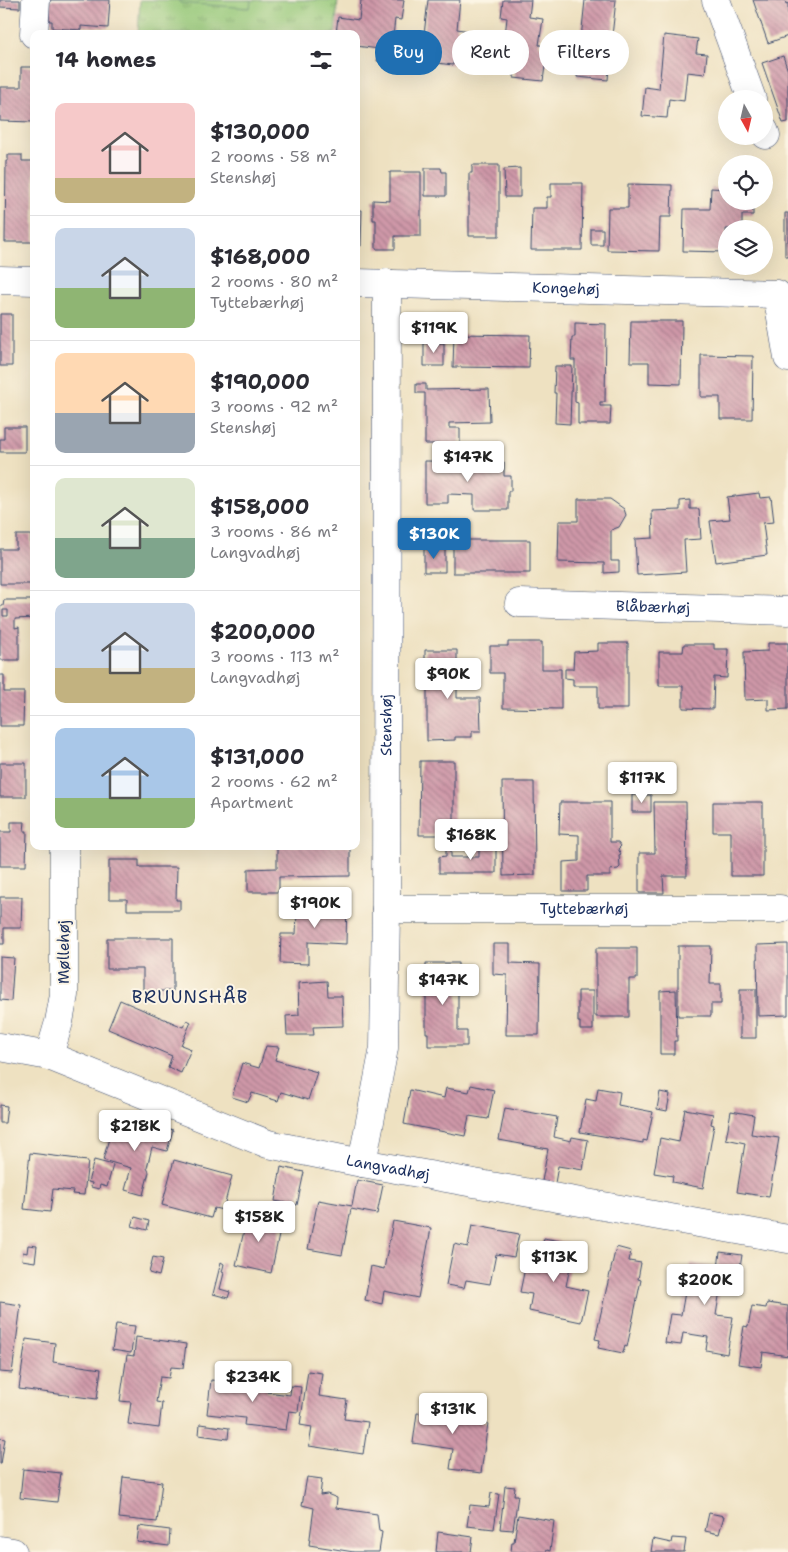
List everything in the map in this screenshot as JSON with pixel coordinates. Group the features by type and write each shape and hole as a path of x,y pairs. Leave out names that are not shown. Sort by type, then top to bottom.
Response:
{"street":[{"path":"34,30 36,0"},
{"path":"716,0 749,90"},
{"path":"0,280 30,281"},
{"name":"Kongehøj","path":"360,283 777,294 788,358"},
{"name":"Stenshøj","path":"362,1164 384,1048 387,284"},
{"name":"Blåbærhøj","path":"518,603 788,611"},
{"name":"Møllehøj","path":"49,1056 59,1022 64,995 64,850"},
{"name":"Tyttebærhøj","path":"386,908 780,909"},
{"name":"Langvadhøj","path":"0,1047 49,1056 268,1144 362,1164 788,1239"},
{"path":"0,1550 13,1552"}],"green space":[{"path":"140,0 338,0 335,30 138,30"},
{"path":"180,0 251,0 250,8 180,3"}],"building":[{"path":"0,0 20,0 20,8 0,7"},
{"path":"50,0 110,0 108,28 81,26 81,30 52,28 52,21 49,21"},
{"path":"361,0 404,0 401,20 395,19 394,30 375,30 375,48 360,47 360,30 336,30 338,17 359,20"},
{"path":"428,0 460,0 457,29 463,30 452,30 452,65 442,64 442,30 425,30"},
{"path":"503,0 531,0 529,17 543,19 541,30 539,30 539,75 544,75 543,81 514,78 514,75 529,75 529,30 506,30 507,18 501,17"},
{"path":"585,0 616,0 613,30 582,30"},
{"path":"753,0 785,0 786,4 788,3 788,36 768,43"},
{"path":"664,35 698,39 696,53 707,54 705,74 687,72 684,101 669,99 667,118 642,116 645,87 659,89"},
{"path":"783,56 788,71 788,122 783,123 762,63"},
{"path":"21,67 30,67 30,122 0,121 0,87 21,87"},
{"path":"577,75 608,75 608,80 577,77"},
{"path":"8,155 22,155 22,161 30,161 30,242 5,242 6,161 8,161"},
{"path":"472,165 499,165 499,236 469,236 469,173 472,173"},
{"path":"425,168 441,168 442,172 446,172 446,196 425,196"},
{"path":"520,168 520,197 505,197 504,169"},
{"path":"390,172 421,172 421,236 395,236 395,249 376,249 376,220 373,220 373,200 390,201"},
{"path":"551,183 583,183 582,250 531,250 532,208 547,208 547,197 551,197"},
{"path":"628,184 672,185 671,217 660,217 659,251 607,250 608,208 628,208"},
{"path":"711,188 718,188 718,210 753,210 753,215 742,215 742,220 718,220 718,252 683,251 684,209 710,209"},
{"path":"360,210 362,210 361,246"},
{"path":"785,213 788,213 788,256 785,256"},
{"path":"591,229 603,229 603,245 591,245"},
{"path":"0,314 12,314 12,366 0,366"},
{"path":"631,321 682,321 681,384 649,383 649,362 630,362"},
{"path":"575,323 606,324 605,402 600,402 600,406 611,406 610,424 578,424 578,403 575,402 575,360 571,360 572,337 575,337"},
{"path":"454,334 530,335 529,368 453,367"},
{"path":"424,343 444,343 444,366 424,366"},
{"path":"701,355 753,356 752,419 720,419 720,397 701,397"},
{"path":"555,366 572,366 570,424 555,423"},
{"path":"416,384 426,384 426,390 489,389 490,422 449,423 449,428 460,428 460,444 425,444 425,393 416,393"},
{"path":"4,427 25,427 25,452 0,452 0,439 4,439"},
{"path":"425,461 504,462 504,476 511,476 511,491 508,491 508,510 474,510 474,495 448,494 448,503 425,503"},
{"path":"759,493 760,498 771,497 774,522 763,523 767,555 716,562 710,521 730,519 727,497"},
{"path":"578,499 610,499 624,509 626,515 619,527 611,530 611,561 619,561 619,572 604,573 604,563 558,562 559,521 578,521"},
{"path":"690,500 690,509 699,509 701,539 684,540 686,572 637,575 635,539 653,538 652,511 680,510 680,501"},
{"path":"16,535 30,535 30,584 0,584 0,549 16,549"},
{"path":"453,540 530,540 530,573 453,573"},
{"path":"424,549 445,549 445,572 424,572"},
{"path":"4,600 30,600 30,618 15,619 15,628 19,627 19,660 0,660 0,606 3,606","holes":["3,610 8,610 8,616 3,616"]},
{"path":"508,642 542,642 542,669 561,669 561,709 503,708 503,673 490,673 490,646 508,646"},
{"path":"598,643 628,643 628,709 598,709 598,686 573,686 573,679 565,678 565,669 573,669 574,652 598,651"},
{"path":"768,643 788,643 788,709 768,710 768,699 745,700 744,652 768,651"},
{"path":"684,644 714,644 714,649 728,649 727,678 714,677 713,709 683,708 683,686 659,686 659,652 683,652"},
{"path":"425,650 457,650 457,698 480,698 481,731 472,731 472,737 455,737 455,740 427,741 427,669 425,670"},
{"path":"0,675 4,675 4,692 24,692 23,726 0,726"},
{"path":"420,761 454,761 454,835 419,835"},
{"path":"0,763 26,763 26,797 0,797"},
{"path":"502,782 534,782 535,875 503,876"},
{"path":"632,795 651,795 651,812 632,812"},
{"path":"560,802 610,802 610,842 618,842 621,846 618,849 621,854 619,855 620,867 610,870 610,876 587,876 587,891 563,891 563,862 579,861 579,835 559,834"},
{"path":"654,802 686,802 687,876 663,876 664,893 639,893 639,853 655,853"},
{"path":"713,802 763,802 763,876 731,876 731,832 713,832"},
{"path":"11,822 25,822 24,831 27,831 26,866 0,866 0,832 11,832"},
{"path":"479,842 496,842 496,873 439,873 439,857 446,856 446,847 451,847 451,857 479,857"},
{"path":"277,850 350,850 350,876 279,877 279,892 248,892 248,869 277,868"},
{"path":"109,860 139,860 139,867 177,867 176,900 180,900 180,910 127,910 127,899 109,899"},
{"path":"0,897 22,897 21,928 4,928 4,944 0,944"},
{"path":"304,898 347,899 346,944 308,942 308,964 280,963 281,934 296,934 297,912 304,912"},
{"path":"107,938 173,938 173,991 143,991 143,969 107,969"},
{"path":"493,944 510,944 510,963 540,964 539,1035 506,1035 507,975 493,974"},
{"path":"788,944 788,1015 758,1016 757,945"},
{"path":"678,946 711,946 710,984 721,984 721,1004 711,1004 711,1016 678,1016"},
{"path":"596,948 637,948 637,979 629,979 629,1017 596,1017"},
{"path":"0,957 14,958 11,1001 0,1000"},
{"path":"426,963 458,963 458,1031 467,1031 467,1046 428,1046 428,1033 426,1033"},
{"path":"327,981 328,996 342,996 343,1026 313,1027 314,1035 287,1035 286,1016 299,1015 298,983"},
{"path":"740,989 756,989 756,1038 740,1038"},
{"path":"676,990 677,1041 674,1041 674,1054 660,1054 660,991"},
{"path":"578,991 593,991 593,1030 580,1030 580,1022 578,1022"},
{"path":"120,1000 183,1027 187,1020 191,1022 181,1045 191,1049 181,1073 168,1067 172,1056 108,1029"},
{"path":"266,1046 279,1047 275,1060 317,1072 308,1100 281,1092 278,1101 252,1093 248,1102 232,1097 242,1063 259,1068"},
{"path":"471,1085 494,1090 488,1119 469,1116 465,1136 404,1124 410,1090 444,1098 446,1088 469,1092"},
{"path":"598,1088 620,1092 618,1105 653,1112 647,1141 643,1140 643,1143 580,1132 586,1099 596,1101"},
{"path":"660,1092 670,1094 667,1111 657,1109"},
{"path":"0,1105 7,1106 5,1123 0,1123"},
{"path":"505,1108 557,1117 554,1137 571,1141 572,1137 588,1140 583,1170 558,1166 555,1183 542,1181 548,1149 499,1140"},
{"path":"685,1109 713,1114 711,1124 714,1125 703,1188 672,1182 673,1176 654,1173 660,1138 679,1142"},
{"path":"731,1111 754,1115 751,1134 779,1138 769,1197 737,1192 745,1143 726,1139"},
{"path":"113,1124 153,1134 154,1131 157,1132 160,1126 173,1130 167,1151 152,1147 147,1168 149,1172 143,1195 125,1190 131,1168 103,1160"},
{"path":"30,1153 88,1161 84,1195 72,1194 73,1191 53,1189 50,1212 24,1209"},
{"path":"94,1160 113,1165 107,1187 100,1185 99,1189 91,1187 92,1183 88,1182"},
{"path":"174,1160 232,1176 223,1210 214,1208 211,1218 162,1205"},
{"path":"281,1167 304,1172 297,1205 275,1201"},
{"path":"357,1180 383,1185 377,1214 351,1209 342,1255 308,1249 318,1200 352,1206"},
{"path":"248,1214 282,1221 271,1273 236,1265"},
{"path":"135,1217 149,1221 147,1230 132,1226"},
{"path":"393,1221 431,1228 418,1298 384,1291 382,1304 365,1300 371,1266 384,1269"},
{"path":"472,1225 519,1234 514,1257 496,1254 490,1284 466,1280 464,1288 446,1285 454,1244 468,1247"},
{"path":"544,1238 575,1244 566,1286 588,1291 581,1322 529,1311 532,1294 520,1292 526,1263 538,1265"},
{"path":"28,1245 37,1246 35,1262 22,1260 23,1252 27,1253"},
{"path":"616,1247 631,1251 629,1261 641,1263 638,1279 641,1280 627,1347 625,1346 623,1353 598,1348 600,1340 595,1339"},
{"path":"720,1252 742,1255 739,1274 723,1272 716,1315 733,1317 727,1354 706,1350 708,1337 683,1333 681,1345 665,1343 670,1314 681,1315 690,1263 718,1268"},
{"path":"153,1257 163,1259 159,1276 149,1273"},
{"path":"221,1262 224,1264 222,1272 224,1273 220,1289 230,1292 228,1298 213,1294"},
{"path":"0,1302 21,1305 12,1373 0,1372"},
{"path":"767,1303 788,1306 788,1356 763,1352 761,1367 738,1364 744,1326 748,1327 752,1306 766,1308"},
{"path":"116,1324 135,1326 131,1353 112,1350"},
{"path":"136,1337 186,1344 183,1368 171,1367 169,1378 160,1377 156,1402 162,1403 159,1428 128,1424 131,1402 120,1401 127,1355 134,1356"},
{"path":"26,1339 55,1343 53,1362 101,1369 97,1399 19,1389"},
{"path":"308,1371 322,1373 319,1396 347,1400 344,1419 368,1422 363,1454 309,1446 312,1427 300,1425"},
{"path":"211,1380 253,1385 254,1380 268,1382 267,1392 290,1395 291,1386 301,1387 298,1412 289,1411 286,1430 244,1425 245,1418 207,1414"},
{"path":"434,1400 465,1405 463,1419 488,1423 481,1473 450,1469 453,1449 413,1443 417,1413 432,1415"},
{"path":"200,1424 229,1428 228,1439 199,1435"},
{"path":"0,1438 5,1439 1,1464 0,1464"},
{"path":"23,1469 61,1473 57,1502 20,1498"},
{"path":"123,1477 162,1482 157,1522 119,1518"},
{"path":"307,1477 322,1479 320,1495 327,1494 337,1498 336,1508 377,1514 379,1531 382,1532 379,1552 354,1552 309,1545 314,1508 302,1505"},
{"path":"505,1486 515,1487 514,1495 518,1495 513,1530 500,1529"},
{"path":"491,1493 499,1494 494,1529 467,1526 470,1505 489,1507"},
{"path":"709,1513 724,1516 719,1534 705,1531"},
{"path":"518,1515 554,1521 550,1551 511,1552"},
{"path":"139,1526 170,1530 169,1546 137,1542"},
{"path":"438,1532 473,1537 471,1552 436,1552"},
{"path":"672,1538 686,1539 684,1552 651,1552 653,1539 671,1543"}],"district":[{"name":"BRUUNSHÅB","path":"190,997"}]}
